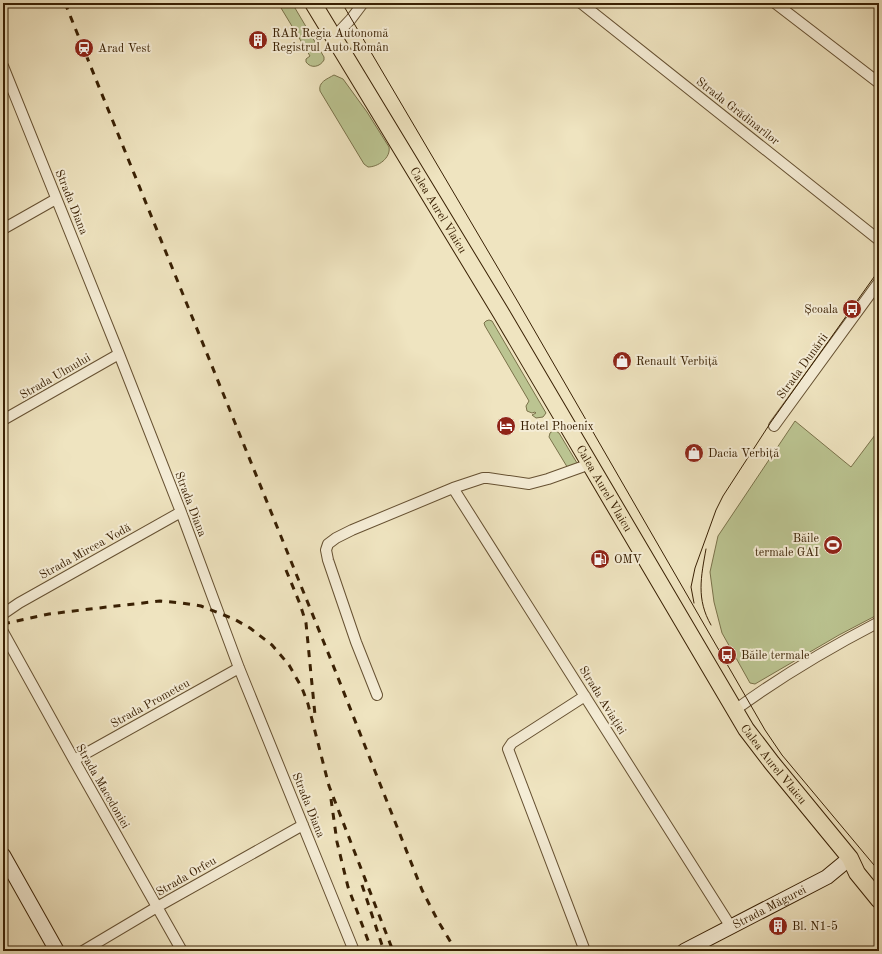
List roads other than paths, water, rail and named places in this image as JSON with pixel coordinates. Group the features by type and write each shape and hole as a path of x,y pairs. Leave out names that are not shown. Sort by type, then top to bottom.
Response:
{"main road":[{"name":"Calea Aurel Vlaicu","path":"313,3 495,303 735,710 754,740 850,858 857,873 879,900"},
{"name":"Calea Aurel Vlaicu","path":"850,858 859,861 879,883"}],"street":[{"path":"334,37 351,19 363,3"},
{"name":"Strada Grădinarilor","path":"580,3 879,240"},
{"path":"775,3 879,83"},
{"name":"Strada Diana","path":"3,66 181,512 239,668 354,951"},
{"path":"3,229 56,199"},
{"name":"Strada Dunării","path":"774,426 879,282"},
{"name":"Strada Ulmului","path":"3,420 119,354"},
{"path":"377,695 356,642 328,560 326,550 328,544 352,530 453,488 482,478 533,483 548,480 590,464"},
{"name":"Strada Aviației","path":"453,488 731,927"},
{"name":"Strada Mircea Vodă","path":"3,614 19,603 181,512"},
{"path":"735,710 814,657 879,622"},
{"name":"Strada Macedoniei","path":"3,632 182,951"},
{"name":"Strada Prometeu","path":"74,760 239,668"},
{"path":"585,696 512,743 508,749 585,951"},
{"name":"Strada Orfeu","path":"83,951 157,907 303,825"},
{"path":"3,855 57,951"},
{"name":"Strada Măgurei","path":"684,951 827,877 850,858"}],"tram line":[{"path":"342,3 518,302 765,730 782,755 879,871"},
{"path":"694,603 691,587 695,568 716,510 723,496 771,422 879,270"},
{"path":"706,549 701,578 701,588 703,606 711,625"}],"railway":[{"path":"65,3 331,660 422,890 456,951"},
{"path":"286,570 306,623 315,715"},
{"path":"3,624 49,614 160,601 201,606 234,619 250,628 272,645 289,665 302,688 308,704 329,786 393,951"},
{"path":"331,799 337,842 348,887 372,951"},
{"path":"362,885 384,951"}],"place":[{"name":"RAR Regia Autonomă Registrul Auto Român","path":"258,40"},
{"name":"Arad Vest","path":"84,48"},
{"name":"Școala","path":"852,309"},
{"name":"Renault Verbiță","path":"622,361"},
{"name":"Hotel Phoenix","path":"506,426"},
{"name":"Dacia Verbiță","path":"694,453"},
{"name":"Băile termale GAI","path":"833,545"},
{"name":"OMV","path":"600,559"},
{"name":"Băile termale","path":"727,655"},
{"name":"Bl. N1-5","path":"778,926"}]}
